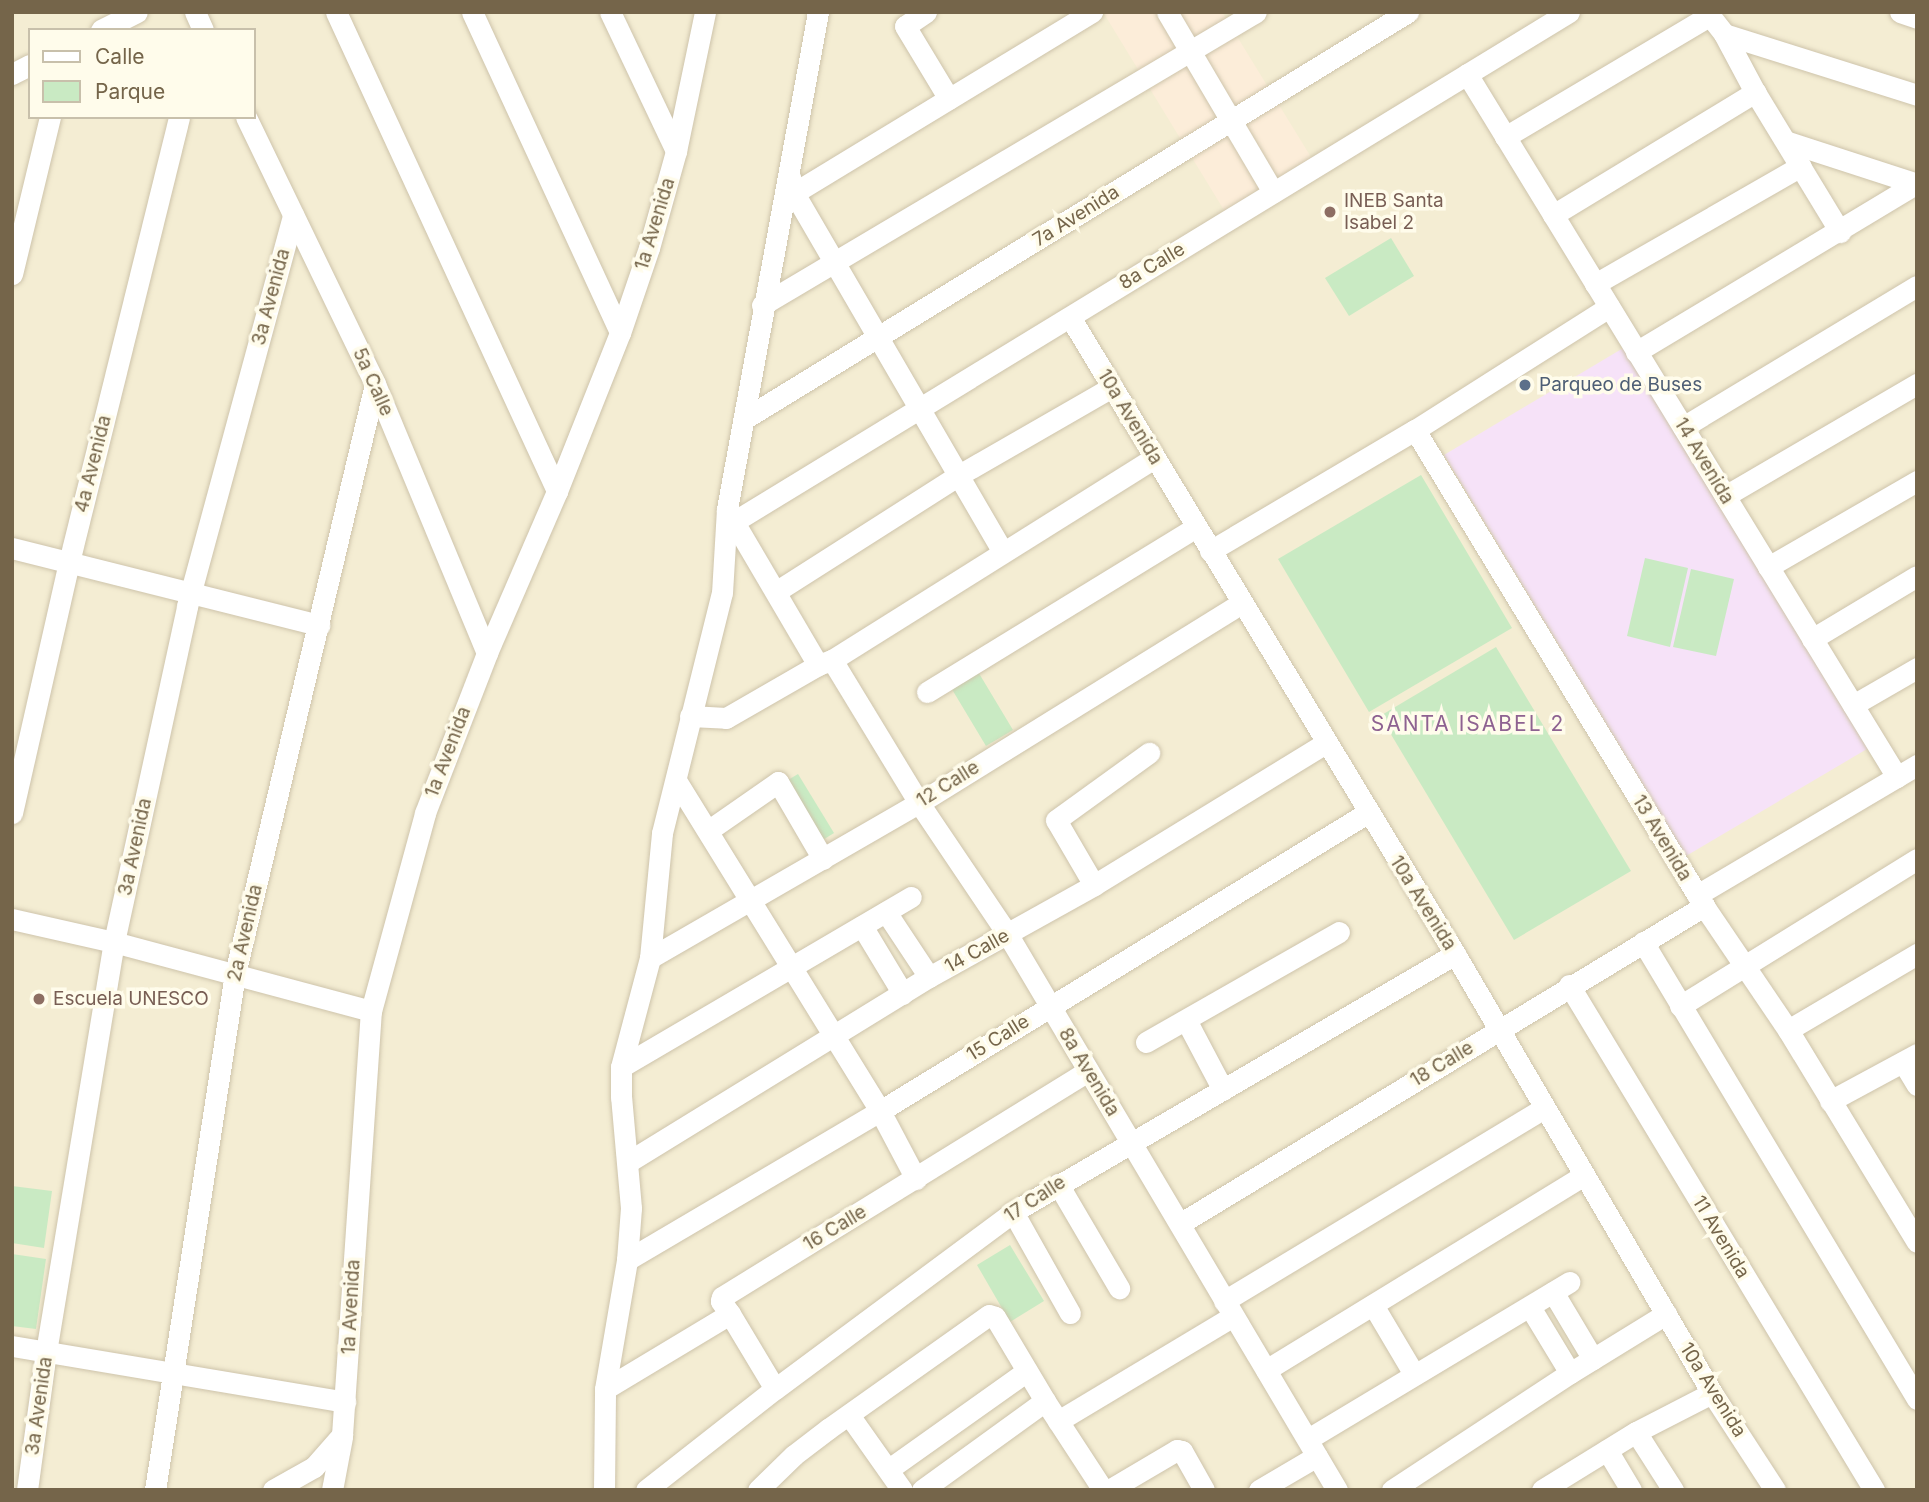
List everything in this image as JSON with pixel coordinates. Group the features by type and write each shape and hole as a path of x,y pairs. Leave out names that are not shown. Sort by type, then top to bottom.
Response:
{"street":[{"path":"105,28 137,12"},
{"path":"336,12 557,491"},
{"path":"472,12 620,333"},
{"path":"610,12 676,151"},
{"name":"1a Avenida","path":"331,1490 345,1402 371,1011 425,813 487,653 557,491 620,333 649,248 676,151 705,12"},
{"path":"604,1490 605,1390 627,1260 631,1208 621,1068 650,958 662,833 677,782 690,716 722,593 744,419 762,305 818,12"},
{"path":"926,12 905,26 949,99"},
{"path":"794,193 949,99 1066,19 1092,12"},
{"path":"1167,12 1273,192"},
{"path":"762,305 1255,12"},
{"name":"7a Avenida","path":"744,419 1408,12"},
{"name":"8a Calle","path":"731,515 919,408 1569,12"},
{"path":"1900,12 1917,18"},
{"path":"1505,136 1708,14 1724,34 1755,92 1788,142 1840,232"},
{"path":"1724,34 1917,95"},
{"path":"12,74 28,66"},
{"name":"14 Avenida","path":"1467,74 1897,777"},
{"path":"1553,215 1755,92"},
{"path":"12,274 50,119"},
{"name":"4a Avenida","path":"12,813 68,562 179,119"},
{"name":"5a Calle","path":"247,119 374,384 487,653"},
{"path":"1788,142 1916,184"},
{"path":"1595,284 1801,166"},
{"path":"789,171 794,193 1003,552"},
{"path":"1636,352 1916,184"},
{"name":"3a Avenida","path":"27,1490 46,1352 114,942 191,593 293,215"},
{"path":"1683,427 1917,286"},
{"path":"1210,551 1415,430 1609,307"},
{"name":"10a Avenida","path":"1070,317 1367,813 1455,954 1712,1393 1775,1490"},
{"name":"2a Avenida","path":"155,1490 235,974 374,384"},
{"path":"1725,496 1917,384"},
{"path":"777,591 959,475 1112,387"},
{"name":"13 Avenida","path":"1415,430 1700,900 1788,1030 1917,1242"},
{"path":"690,716 726,718 825,663 1154,458"},
{"path":"1768,567 1917,481"},
{"name":"8a Avenida","path":"731,515 777,591 1008,935 1337,1490"},
{"path":"927,692 1196,527"},
{"path":"12,548 318,625"},
{"path":"1812,639 1917,576"},
{"name":"12 Calle","path":"650,958 919,803 1242,603"},
{"path":"1853,705 1917,668"},
{"name":"14 Calle","path":"628,1162 929,978 1094,885 1326,743"},
{"path":"1094,885 1056,820 1149,753"},
{"name":"18 Calle","path":"1181,1223 1643,942 1700,900 1917,765"},
{"path":"677,782 880,1111 916,1179"},
{"path":"709,830 778,782 823,859"},
{"name":"15 Calle","path":"627,1260 880,1111 1367,813"},
{"path":"1680,1006 1917,859"},
{"path":"621,1068 911,897"},
{"path":"886,912 929,978"},
{"path":"12,919 114,942 371,1011"},
{"path":"862,926 903,994"},
{"path":"1146,1042 1339,932"},
{"path":"1643,942 1917,1399"},
{"name":"17 Calle","path":"646,1490 775,1389 1013,1212 1130,1141 1223,1090 1455,954"},
{"path":"1788,1030 1917,954"},
{"name":"11 Avenida","path":"1569,985 1868,1488"},
{"path":"1186,1020 1223,1090"},
{"path":"1830,1101 1910,1058 1917,1086"},
{"name":"16 Calle","path":"730,1314 721,1301 722,1297 1088,1071"},
{"path":"1058,1421 1228,1309 1544,1108"},
{"path":"1266,1370 1583,1176"},
{"path":"1058,1184 1119,1287"},
{"path":"1013,1212 1070,1313"},
{"path":"1259,1490 1414,1374 1561,1287 1593,1359"},
{"path":"1373,1305 1414,1374"},
{"path":"1530,1307 1570,1373"},
{"path":"605,1390 730,1314 775,1389"},
{"path":"1395,1487 1570,1373 1667,1314"},
{"path":"758,1490 794,1455 989,1315 995,1318 1103,1490"},
{"path":"12,1346 345,1402"},
{"path":"889,1469 1027,1371"},
{"path":"1542,1490 1636,1432 1712,1393"},
{"path":"922,1490 1045,1401"},
{"path":"849,1415 902,1490"},
{"path":"1636,1432 1673,1490"},
{"path":"273,1490 314,1466 342,1434"},
{"path":"1109,1490 1177,1450 1182,1451 1204,1490"},
{"path":"1606,1450 1631,1490"}],"shaded area":[{"path":"12,12 1917,12 1917,1490 12,1490"},
{"path":"1103,12 1222,12 1314,162 1227,215"},
{"path":"1630,344 1872,746 1686,856 1444,455"}],"green space":[{"path":"1391,238 1414,276 1349,316 1325,278"},
{"path":"1421,475 1512,628 1369,712 1278,559"},
{"path":"1645,558 1688,568 1670,647 1627,636"},
{"path":"1691,569 1734,579 1716,656 1673,647"},
{"path":"1496,647 1631,871 1514,940 1380,716"},
{"path":"977,670 1013,730 986,746 950,686"},
{"path":"798,774 834,833 810,848 773,789"},
{"path":"12,1186 52,1191 44,1248 12,1243"},
{"path":"1010,1245 1044,1301 1010,1322 977,1265"},
{"path":"12,1254 46,1259 36,1329 12,1326"}],"place":[{"name":"INEB Santa Isabel 2","path":"1330,212"},
{"name":"Parqueo de Buses","path":"1525,385"},
{"name":"Escuela UNESCO","path":"39,999"}],"district":[{"name":"SANTA ISABEL 2","path":"1468,724"}]}
